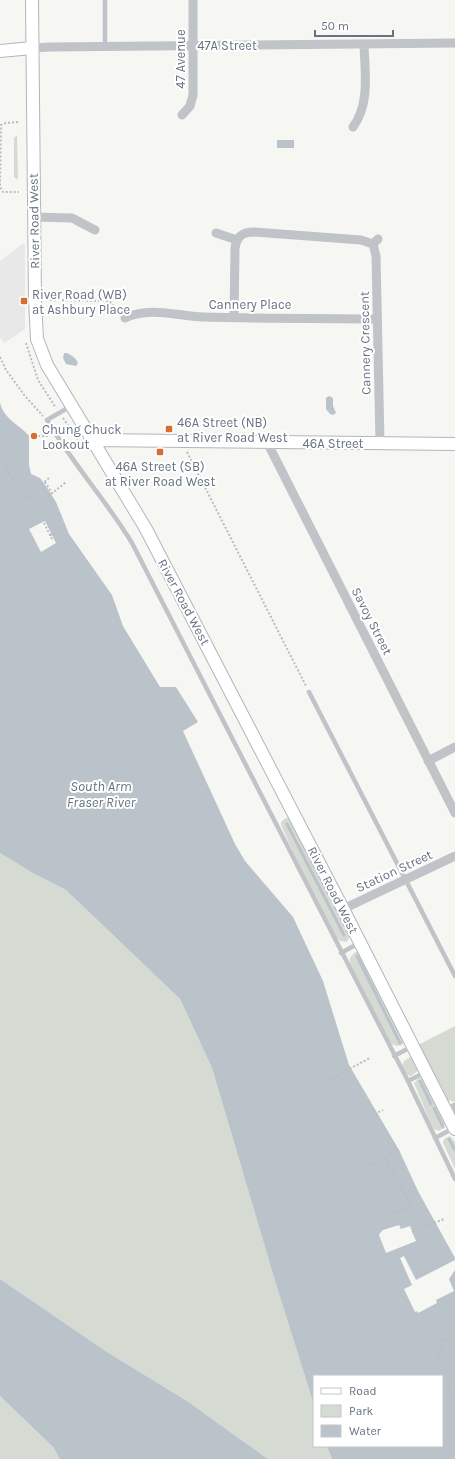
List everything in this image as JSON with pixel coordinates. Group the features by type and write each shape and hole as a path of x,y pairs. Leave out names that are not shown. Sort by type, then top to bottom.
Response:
{"main road":[{"name":"River Road West","path":"32,0 35,313 38,339 47,366 149,536 426,1072 450,1109 455,1129"},
{"name":"47A Street","path":"0,51 32,48"},
{"name":"46A Street","path":"91,440 455,444"}],"street":[{"name":"47 Avenue","path":"182,115 190,106 193,95 193,0"},
{"name":"47A Street","path":"32,48 455,43"},
{"path":"353,127 360,118 364,106 364,45"},
{"path":"34,217 72,218 95,230"},
{"name":"Cannery Crescent","path":"237,240 242,234 250,232 375,241 380,443"},
{"path":"216,233 237,240 234,255 234,317"},
{"name":"Cannery Place","path":"125,318 138,313 150,311 196,317 377,319"},
{"name":"Savoy Street","path":"266,442 455,812"},
{"path":"428,761 455,747"},
{"name":"Station Street","path":"343,909 455,856"}],"lane":[{"path":"104,0 105,46"},
{"path":"71,406 47,420 56,436 132,542 341,953 408,1081 455,1179"},
{"path":"309,692 455,976"},
{"path":"341,953 360,942"},
{"path":"394,1056 413,1046"},
{"path":"408,1081 426,1072"},
{"path":"435,1138 455,1129"}],"path":[{"path":"18,122 1,125 0,187 3,192 19,192"},
{"path":"45,300 109,301 125,318"},
{"path":"1,360 6,370 25,396 47,420"},
{"path":"34,436 45,436"},
{"path":"188,452 309,692"},
{"path":"2,462 25,498 49,478"},
{"path":"45,482 52,493"},
{"path":"45,499 66,482"},
{"path":"44,523 53,541"},
{"path":"50,535 66,529"},
{"path":"325,1082 370,1058"},
{"path":"364,1119 383,1110"},
{"path":"366,1167 399,1150"},
{"path":"385,1157 411,1206 392,1214"},
{"path":"412,1232 444,1219"},
{"path":"440,1361 443,1340 448,1341 455,1337"}],"shaded area":[{"path":"22,244 25,244 25,329 4,343 0,337 0,261"}],"green space":[{"path":"17,135 18,180 14,177 14,138"},
{"path":"286,818 290,819 350,935 347,942 340,941 336,937 293,852 281,825 281,822"},
{"path":"0,853 31,872 66,890 180,999 212,1068 275,1281 313,1402 313,1447 327,1447 332,1459 268,1459 187,1401 107,1352 0,1279"},
{"path":"355,952 359,952 404,1042 402,1045 397,1046 391,1044 350,963 350,958"},
{"path":"455,1026 455,1102 447,1100 418,1045"},
{"path":"410,1057 412,1058 418,1071 411,1076 407,1075 402,1066 404,1061"},
{"path":"419,1078 423,1079 445,1122 444,1127 439,1131 434,1129 431,1124 414,1083"},
{"path":"450,1136 455,1142 455,1169 443,1143 444,1139"},
{"path":"0,1396 54,1448 69,1459 0,1459"}],"water":[{"path":"277,140 294,140 294,148 277,148"},
{"path":"64,353 70,355 77,361 78,363 76,366 66,364 63,358"},
{"path":"329,396 333,398 333,406 336,413 333,415 326,409 326,398"},
{"name":"South Arm Fraser River","path":"0,402 4,413 29,436 29,465 31,474 40,478 56,502 69,534 112,595 123,626 160,687 176,687 198,722 183,731 235,844 245,861 293,917 323,981 349,1065 399,1150 418,1191 455,1258 455,1459 332,1459 327,1447 443,1447 443,1375 313,1375 313,1402 275,1281 212,1068 180,999 66,890 31,872 0,853"},
{"path":"0,1279 107,1352 187,1401 268,1459 60,1459 54,1448 0,1396"}],"pier":[{"path":"45,521 56,543 41,552 29,529"},
{"path":"399,1225 401,1229 410,1226 416,1241 386,1253 379,1235 383,1230"},
{"path":"404,1256 416,1280 455,1260 455,1270 449,1279 454,1291 436,1300 437,1303 418,1313 417,1311 415,1312 404,1289 412,1285 400,1258"}],"waterway":[{"path":"287,824 344,935"},
{"path":"357,956 400,1043"},
{"path":"420,1081 431,1104"},
{"path":"434,1108 443,1127"},
{"path":"449,1139 455,1150"}],"place":[{"name":"River Road (WB) at Ashbury Place","path":"24,301"},
{"name":"46A Street (NB) at River Road West","path":"169,429"},
{"name":"Chung Chuck Lookout","path":"34,436"},
{"name":"46A Street (SB) at River Road West","path":"160,452"}]}
